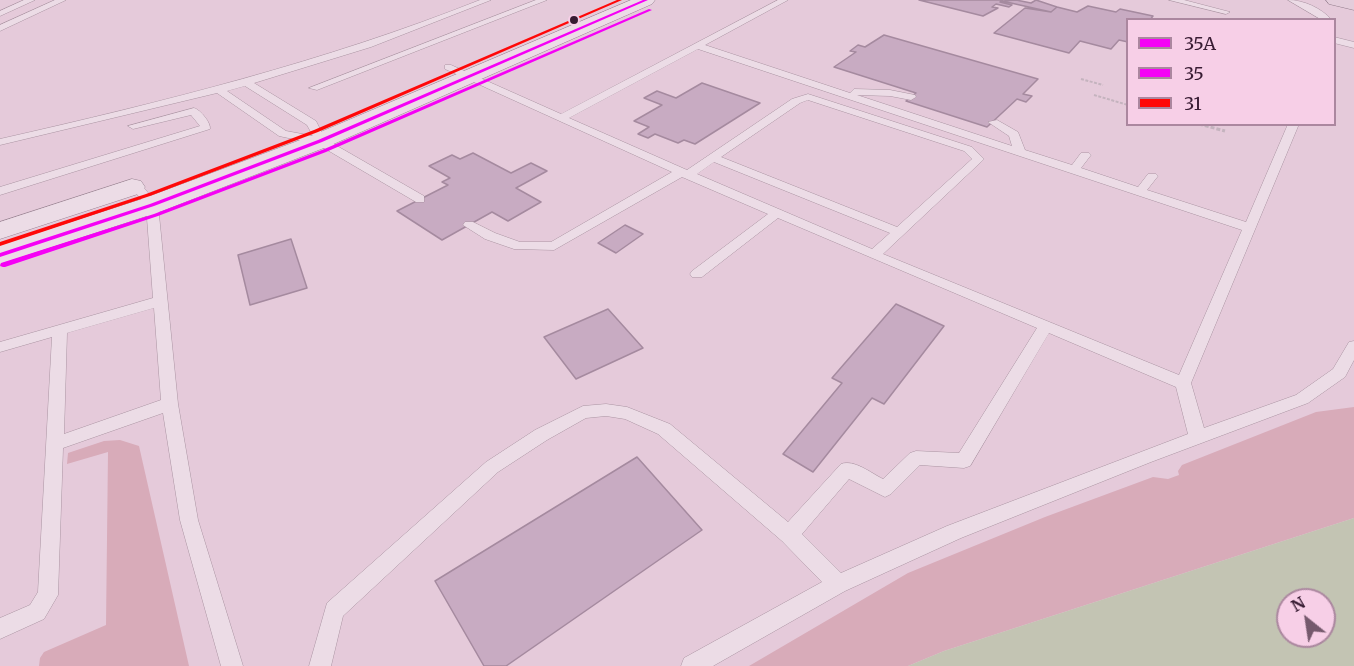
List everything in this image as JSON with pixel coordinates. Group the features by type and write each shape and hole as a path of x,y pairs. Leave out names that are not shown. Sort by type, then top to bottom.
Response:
{"main road":[{"path":"0,255 283,134 316,132 448,67 607,0"},
{"path":"0,231 144,195 473,76 646,0"},
{"path":"1335,0 1354,5"}],"lane":[{"path":"0,14 31,0"},
{"path":"0,28 63,0"},
{"path":"0,142 247,83 337,57 484,0"},
{"path":"314,88 543,0"},
{"path":"563,117 784,0"},
{"path":"1173,0 1226,12"},
{"path":"1292,0 1326,18"},
{"path":"1336,40 1354,45"},
{"path":"698,46 1250,228"},
{"path":"337,57 362,69"},
{"path":"448,67 473,76 685,174 1183,383"},
{"path":"247,83 316,132 420,200"},
{"path":"219,90 283,134"},
{"path":"836,92 890,93 911,97"},
{"path":"469,225 490,236 519,246 554,246 685,174 796,101 808,97 968,149 978,159 874,255"},
{"path":"0,191 206,127 194,111 133,126"},
{"path":"128,112 133,126 136,149"},
{"path":"993,122 1014,134 1020,152"},
{"path":"1198,439 1183,383 1293,126"},
{"path":"1074,170 1084,155"},
{"path":"712,158 899,232"},
{"path":"1140,192 1152,176"},
{"path":"144,195 160,301 170,404 189,520 232,666"},
{"path":"697,274 777,213"},
{"path":"0,347 160,301"},
{"path":"789,535 847,469 885,489 916,458 964,461 1046,326"},
{"path":"0,629 37,612 46,601 56,444 60,330"},
{"path":"692,666 838,584 954,532 1145,457 1302,399 1339,372 1354,346"},
{"path":"56,444 170,404"},
{"path":"320,666 334,610 492,467 541,435 583,412 606,410 627,413 664,429 789,535 838,584"}],"path":[{"path":"1081,79 1103,85"},
{"path":"1094,95 1126,104"},
{"path":"1206,126 1225,131"}],"shaded area":[{"path":"1354,407 1354,518 944,651 908,666 749,666 908,573 1045,517 1153,477 1168,479 1179,475 1178,471 1182,465 1316,412"},
{"path":"120,440 139,446 189,666 39,666 44,652 106,625 108,452 67,464 68,453 104,441"},
{"path":"1354,518 1354,666 908,666 944,651"}],"building":[{"path":"919,0 1002,0 1000,2 1012,5 1009,7 996,4 992,7 998,8 983,16"},
{"path":"1016,0 1031,3 1036,0 1057,7 1051,12 1002,1"},
{"path":"1088,6 1116,12 1120,9 1153,16 1152,18 1126,18 1126,42 1119,40 1111,49 1080,41 1069,53 994,33 1025,8 1051,12 1057,7 1077,12"},
{"path":"884,35 1038,79 1023,94 1032,96 1026,102 1017,99 987,127 906,101 916,93 834,67 856,52 850,51 858,45 865,47"},
{"path":"702,83 760,103 695,144 684,140 678,143 655,134 648,138 638,134 649,127 634,121 662,105 644,98 657,91 676,98"},
{"path":"473,153 511,173 531,163 547,171 516,188 541,202 508,221 492,212 442,240 397,211 448,185 442,182 450,178 429,166 452,155 460,159"},
{"path":"625,225 643,234 616,253 598,243"},
{"path":"291,239 307,288 250,305 238,255"},
{"path":"896,304 944,326 884,404 872,398 813,472 783,454 842,383 832,378"},
{"path":"608,309 643,348 576,379 544,337"},
{"path":"637,457 702,530 506,666 484,666 435,581"}],"transit line":[{"name":"31","path":"0,244 148,195 316,131 620,0"},
{"name":"35A","path":"0,255 152,205 320,141 646,0"},
{"name":"35","path":"3,265 156,215 324,151 650,10"}]}
